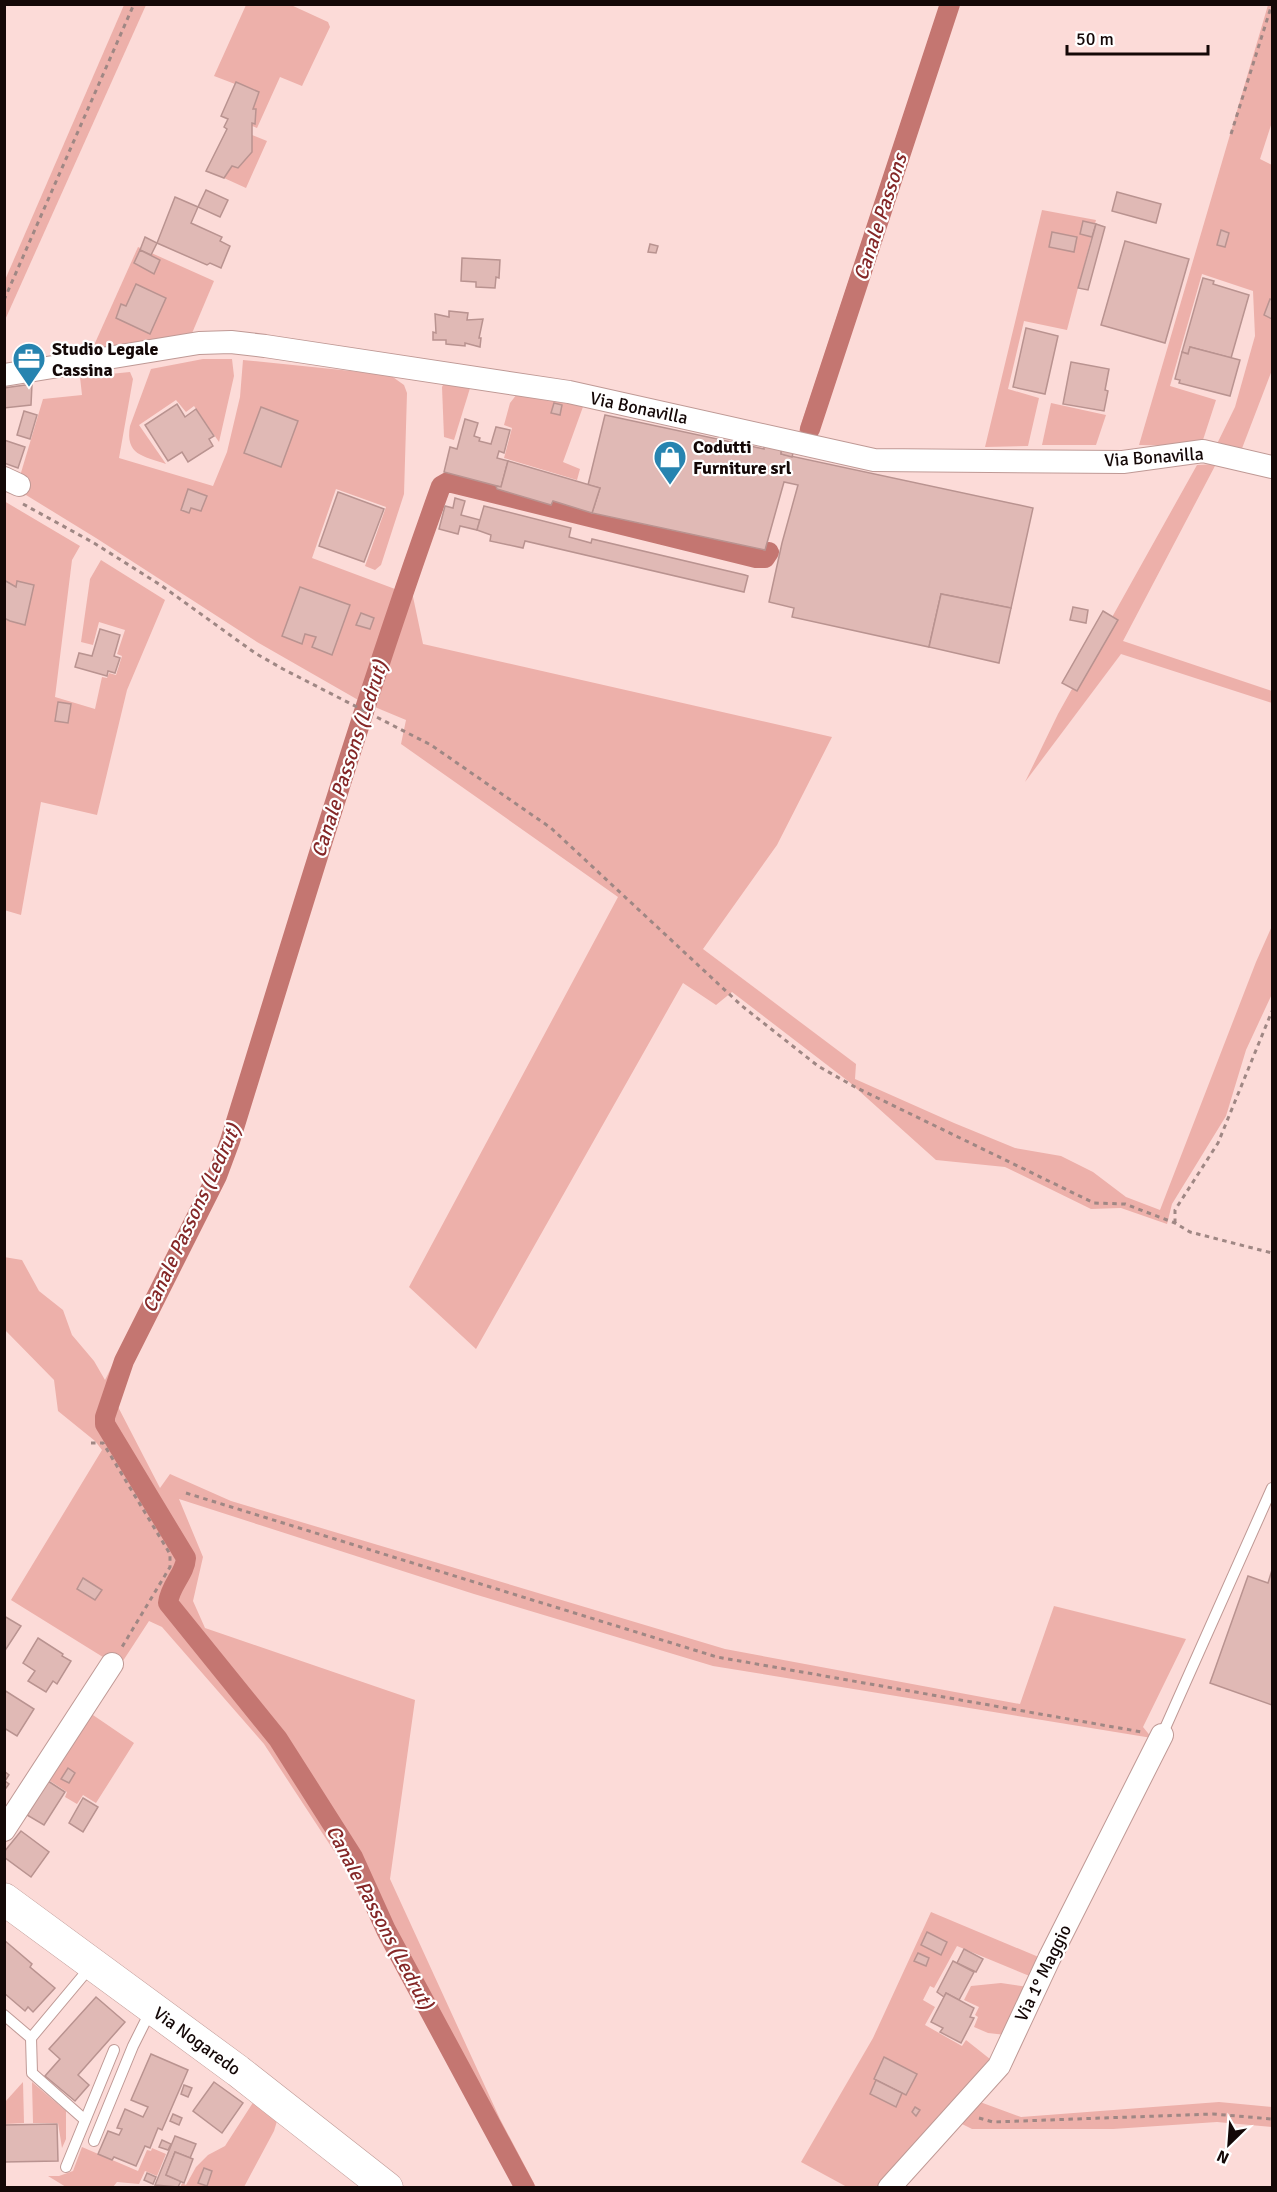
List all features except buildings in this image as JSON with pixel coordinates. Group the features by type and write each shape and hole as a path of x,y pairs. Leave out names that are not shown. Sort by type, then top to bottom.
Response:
{"street":[{"name":"Via Bonavilla","path":"4,375 199,343 231,342 568,392 874,460 1123,462 1203,451 1272,467"},
{"path":"4,1830 112,1664"},
{"name":"Via 1° Maggio","path":"889,2187 999,2066 1049,1959 1162,1735"},
{"name":"Via Nogaredo","path":"4,1899 238,2071 387,2187"}],"lane":[{"path":"1162,1735 1272,1488"},
{"path":"85,2120 32,2073 31,2038 92,1965"},
{"path":"94,2141 133,2046 152,2009"},
{"path":"4,2015 31,2038"},
{"path":"66,2167 114,2050"}],"path":[{"path":"4,300 134,4"},
{"path":"1232,134 1272,4"},
{"path":"13,487 22,504 94,543 162,586 255,653 431,745 551,828 742,1006 818,1066 855,1087 1094,1203 1125,1204 1175,1223 1190,1232 1272,1253"},
{"path":"1175,1223 1175,1210 1218,1143 1272,1011"},
{"path":"91,1443 103,1443 170,1554 170,1568 112,1664"},
{"path":"186,1493 717,1657 1162,1735"},
{"path":"957,2113 993,2122 1213,2114 1272,2119"}],"shaded area":[{"path":"124,5 146,5 5,320 5,280"},
{"path":"246,5 291,5 328,22 330,27 302,86 280,77 257,128 252,126 252,123 255,123 256,109 253,109 259,92 214,76"},
{"path":"940,5 955,5 814,434 799,431"},
{"path":"1268,5 1272,5 1272,122 1260,159 1272,165 1272,370 1241,451 1215,448 1235,407 1255,336 1253,291 1202,274 1170,386 1216,400 1201,446 1139,445"},
{"path":"252,135 267,141 246,188 224,178 232,166 238,168 252,152"},
{"path":"1042,210 1096,220 1067,330 1024,321 1008,389 1039,398 1028,446 985,447"},
{"path":"138,247 214,281 190,338 91,352"},
{"path":"203,359 232,359 234,376 219,442 194,406 186,412 176,400 139,425 166,464 138,453 130,443 130,426 151,369"},
{"path":"243,360 390,375 404,385 407,393 404,494 381,565 375,570 365,566 386,507 336,489 312,558 395,589 405,559 423,644 832,737 777,845 703,949 856,1064 855,1079 1015,1148 1061,1156 1093,1172 1126,1197 1160,1210 1272,926 1272,994 1246,1050 1226,1116 1172,1204 1167,1224 1121,1208 1091,1209 1005,1167 936,1160 848,1081 732,992 716,1005 683,983 476,1349 409,1287 618,897 401,744 406,720 370,705 237,1141 126,1368 115,1401 160,1488 170,1474 231,1501 725,1649 1020,1704 1054,1606 1186,1639 1143,1727 1152,1738 713,1666 474,1594 179,1499 203,1557 193,1601 205,1628 415,1700 390,1879 500,2119 536,2187 515,2187 364,1905 355,1883 264,1744 162,1627 149,1621 119,1667 11,1600 102,1450 95,1441 58,1411 54,1380 5,1330 4,1257 22,1260 39,1291 63,1310 72,1335 94,1361 105,1380 205,1181 224,1137 360,701 257,642 26,495 20,476 43,399 82,395 80,377 130,372 133,379 119,458 213,486 227,452 240,397"},
{"path":"444,383 471,385 454,440 444,437 442,387"},
{"path":"517,394 584,404 563,462 580,469 577,480 504,458 512,428 504,425 510,403"},
{"path":"1051,403 1106,415 1096,445 1042,445"},
{"path":"1216,464 1123,641 1272,691 1272,703 1121,654 1025,782 1058,714 1197,465"},
{"path":"4,501 80,546 72,560 55,697 95,709 102,677 107,678 109,673 116,675 122,656 117,654 125,630 99,622 93,645 81,642 90,579 101,560 165,600 127,690 97,815 41,802 21,915 4,910"},
{"path":"90,1713 134,1743 96,1803 83,1795 77,1804 65,1797 67,1792 47,1779"},
{"path":"931,1912 1041,1958 1032,1977 957,1946 934,1988 930,1986 923,2000 935,2007 925,2025 962,2046 966,2040 990,2059 881,2187 847,2187 801,2162 873,2038"},
{"path":"1001,1983 1028,1987 1006,2035 988,2033 974,2027 978,2017 975,2015 979,2007 964,2000 971,1986"},
{"path":"23,2082 24,2123 5,2124 5,2102"},
{"path":"32,2082 66,2111 66,2139 62,2148 58,2123 33,2123"},
{"path":"254,2101 277,2121 244,2187 180,2188 182,2183 186,2185 196,2167 208,2155 225,2146"},
{"path":"980,2102 1021,2117 1219,2102 1272,2107 1272,2127 1217,2122 1113,2129 972,2129 960,2123"},
{"path":"82,2147 138,2171 147,2150 151,2151 152,2148 166,2154 157,2176 145,2171 139,2184 117,2182 113,2187 66,2187 48,2176 59,2176 73,2171"}],"waterway":[{"name":"Canale Passons","path":"810,429 950,4"},
{"name":"Canale Passons (Ledrut)","path":"525,2188 386,1930 353,1857 278,1739 168,1603 186,1558 105,1424 105,1417 124,1361 217,1176 230,1141 358,730 441,486 448,482 756,558 765,558 769,552"}],"place":[{"name":"Studio Legale Cassina","path":"29,388"},
{"name":"Codutti Furniture srl","path":"670,486"}]}
